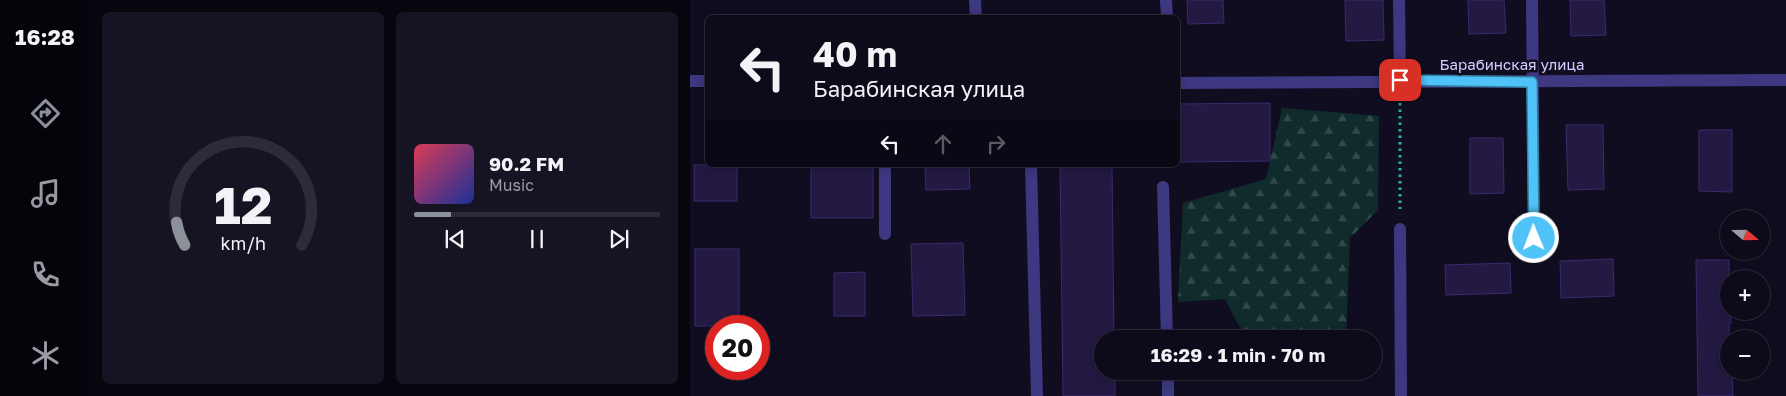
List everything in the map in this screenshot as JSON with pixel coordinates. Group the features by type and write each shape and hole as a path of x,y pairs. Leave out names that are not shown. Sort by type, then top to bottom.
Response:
{"street":[{"path":"975,0 976,15"},
{"path":"1166,0 1167,15"},
{"path":"1399,0 1400,80"},
{"path":"1532,0 1534,238"},
{"name":"Барабинская улица","path":"1180,83 1400,80 1532,82 1786,80"},
{"path":"690,81 705,81"},
{"path":"885,167 885,234"},
{"path":"1031,167 1037,396"},
{"path":"1163,187 1167,330"},
{"path":"1400,229 1401,396"},
{"path":"1168,380 1168,396"}],"path":[{"path":"1400,80 1400,229"}],"green space":[{"path":"1282,108 1379,116 1378,210 1350,238 1346,330 1241,330 1225,299 1178,302 1183,203 1266,179"}],"building":[{"path":"1187,0 1223,0 1224,23 1188,24"},
{"path":"1345,0 1383,0 1384,40 1346,41"},
{"path":"1468,0 1504,0 1506,33 1469,34"},
{"path":"1570,0 1604,0 1606,35 1571,36"},
{"path":"1270,103 1270,161 1180,162 1180,104"},
{"path":"1566,125 1603,125 1604,189 1568,190"},
{"path":"1699,130 1732,130 1732,192 1699,191"},
{"path":"1470,138 1503,138 1504,193 1470,194"},
{"path":"694,165 737,167 737,201 694,201"},
{"path":"811,167 873,167 873,218 811,218"},
{"path":"925,167 969,167 970,189 926,190"},
{"path":"1060,167 1112,167 1114,330 1094,330 1094,380 1115,380 1115,396 1063,396"},
{"path":"963,243 965,315 913,316 911,244"},
{"path":"695,249 739,249 739,315 705,315 705,326 695,326"},
{"path":"1613,259 1614,296 1561,298 1560,261"},
{"path":"1696,260 1729,260 1729,270 1720,270 1720,320 1731,320 1731,323 1729,323 1729,330 1720,330 1720,380 1732,380 1733,396 1698,396"},
{"path":"1510,263 1511,293 1446,295 1445,265"},
{"path":"865,272 865,316 834,316 834,273"}],"route":[{"path":"1400,80 1532,82 1534,238"}]}
